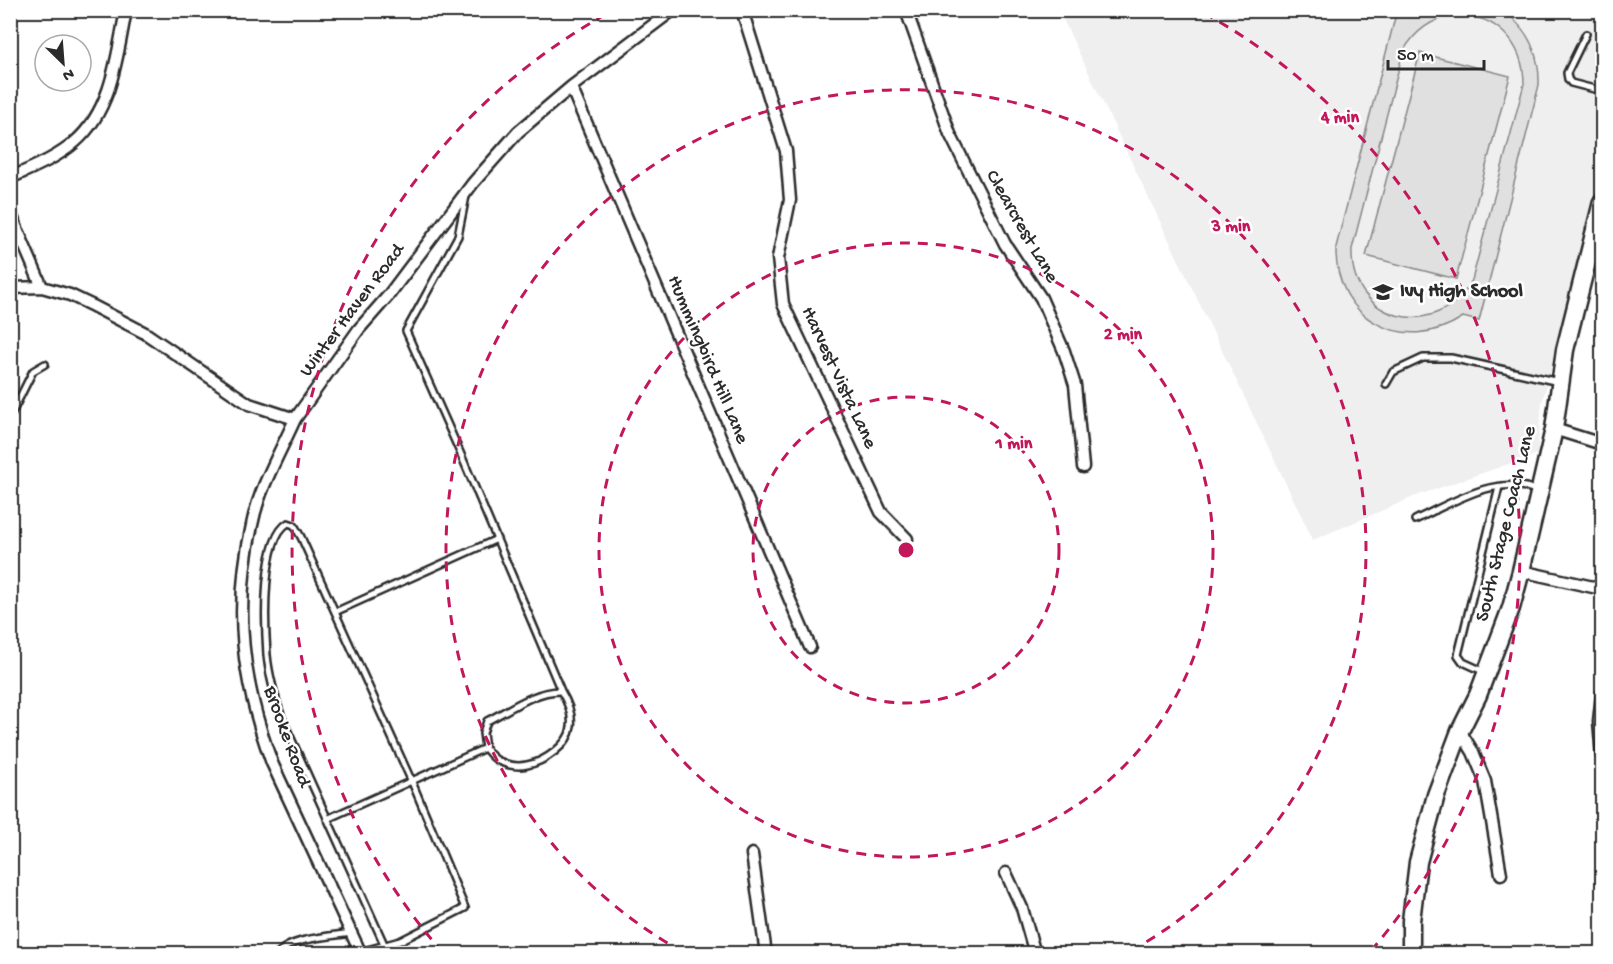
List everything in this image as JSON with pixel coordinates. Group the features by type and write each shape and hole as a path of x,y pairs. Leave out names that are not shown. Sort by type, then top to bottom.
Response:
{"main road":[{"name":"South Stage Coach Lane","path":"1411,954 1411,921 1418,862 1436,795 1511,608 1554,429 1565,350 1602,202"}],"street":[{"path":"10,178 46,161 74,144 101,111 120,45 126,10"},
{"name":"Winter Haven Road","path":"295,419 359,329 466,192 518,132 571,87 673,10"},
{"name":"Harvest Vista Lane","path":"742,10 786,151 790,200 778,258 783,304 881,512 907,539"},
{"name":"Clearcrest Lane","path":"906,10 950,135 1005,244 1041,298 1064,351 1075,385 1083,467"},
{"name":"Hummingbird Hill Lane","path":"571,87 810,647"},
{"path":"10,212 42,287"},
{"path":"10,288 42,287 70,295 145,333 249,404 295,419"},
{"name":"Brooke Road","path":"295,419 264,488 252,524 244,574 242,637 248,686 272,763 360,953"},
{"path":"1554,429 1602,444"},
{"path":"1521,571 1602,589"},
{"path":"1602,694 1599,721 1602,756"},
{"path":"1460,731 1473,752 1485,781 1501,874"},
{"path":"752,854 766,954"},
{"path":"1006,873 1022,908 1035,954"}],"lane":[{"path":"1586,34 1567,73 1568,79 1571,82 1602,91"},
{"path":"466,192 458,236 406,331 566,699 571,716 571,728 566,741 547,757 527,765 511,765 496,760 485,748 483,733 487,720 537,695 561,691"},
{"path":"1386,384 1393,372 1423,358 1450,358 1561,383"},
{"path":"10,417 33,371 45,364"},
{"path":"1415,520 1485,488 1524,485 1540,492"},
{"path":"1486,673 1463,662 1458,655 1499,487"},
{"path":"360,953 400,941 465,909 412,782 301,537 294,525 288,523 274,538 268,563 267,656 275,696 282,718 384,944"},
{"path":"334,612 497,539"},
{"path":"327,819 485,748"},
{"path":"278,954 280,950 298,942 351,933"}],"shaded area":[{"name":"Ivy High School","path":"1059,11 1602,11 1602,174 1542,403 1537,454 1416,496 1313,540"},
{"path":"1419,11 1504,11 1520,26 1531,43 1539,74 1539,85 1479,321 1463,317 1441,328 1418,333 1396,331 1377,324 1360,311 1347,294 1338,272 1336,247 1396,14 1410,17","holes":["1457,15 1471,16 1496,26 1506,34 1519,56 1524,84 1472,280 1457,300 1438,312 1418,317 1398,316 1380,308 1365,294 1355,274 1352,249 1403,52 1413,37 1432,22"]},
{"path":"1420,53 1510,76 1456,279 1366,256"}],"place":[{"name":"Ivy High School","path":"1383,292"}]}
